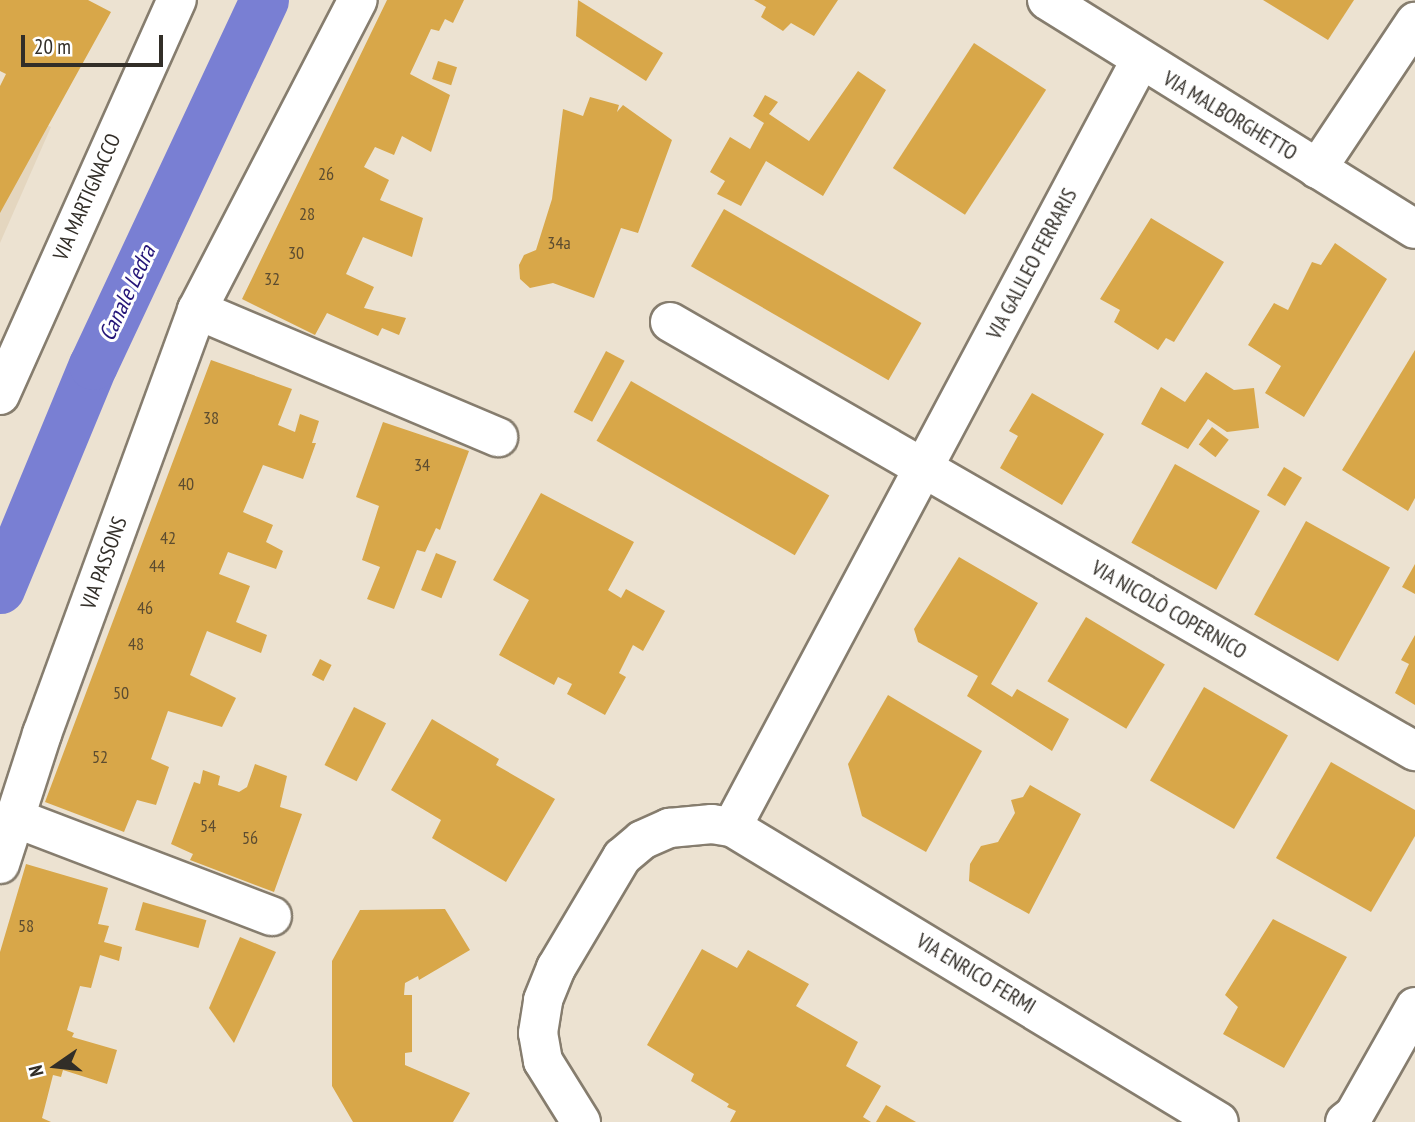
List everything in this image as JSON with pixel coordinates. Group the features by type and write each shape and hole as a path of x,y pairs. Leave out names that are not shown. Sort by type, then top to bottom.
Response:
{"street":[{"name":"VIA MARTIGNACCO","path":"0,395 177,0"},
{"name":"VIA PASSONS","path":"0,864 197,310 358,0"},
{"name":"VIA MALBORGHETTO","path":"1047,0 1140,61 1415,229"},
{"path":"1317,169 1415,22"},
{"name":"VIA GALILEO FERRARIS","path":"732,827 1140,61"},
{"path":"197,310 498,437"},
{"path":"670,322 923,468"},
{"name":"VIA NICOLÒ COPERNICO","path":"923,468 1415,751"},
{"path":"15,818 272,916"},
{"path":"581,1122 543,1061 538,1033 543,1000 556,968 622,857 642,840 693,824 732,827"},
{"name":"VIA ENRICO FERMI","path":"732,827 1219,1122"},
{"path":"1345,1122 1354,1115 1415,1007"}],"shaded area":[{"path":"0,102 51,127 0,243"}],"building":[{"path":"0,0 88,0 111,12 0,213 0,86 6,74 0,71"},
{"path":"387,0 464,0 453,23 445,19 439,31 431,29 410,74 450,95 431,152 402,136 394,155 375,147 364,167 389,180 380,200 423,218 412,257 363,237 346,274 374,287 364,308 406,318 399,335 382,328 378,336 327,313 315,335 242,299"},
{"path":"578,0 663,53 646,81 576,36"},
{"path":"754,0 838,0 814,36 791,23 783,31 761,17 766,7"},
{"path":"1263,0 1354,0 1328,40"},
{"path":"974,43 1046,90 965,215 893,168"},
{"path":"438,61 457,67 451,85 432,79"},
{"path":"858,71 886,90 823,196 766,161 741,206 717,194 725,181 710,172 730,137 750,149 764,123 753,116 765,95 778,102 769,114 809,141"},
{"path":"590,97 619,105 617,112 623,105 672,140 638,233 621,228 594,298 553,283 530,288 520,279 519,265 524,255 536,250 552,199 563,109 583,116"},
{"path":"724,209 921,323 888,380 691,266"},
{"path":"1151,218 1224,262 1174,342 1166,338 1158,350 1114,322 1120,310 1100,299"},
{"path":"1335,243 1387,279 1304,417 1265,393 1281,366 1248,345 1274,303 1288,310 1312,262 1321,265"},
{"path":"1415,350 1415,498 1408,511 1342,470"},
{"path":"606,351 625,361 592,422 574,412"},
{"path":"211,360 292,389 278,425 295,432 300,414 319,421 312,443 316,443 303,479 263,465 243,512 273,525 266,542 283,551 276,569 228,552 219,574 250,586 236,622 267,635 261,653 207,631 190,675 236,698 222,727 168,711 151,759 169,767 156,805 137,800 124,832 45,802"},
{"path":"1206,372 1234,390 1254,388 1259,428 1227,432 1208,419 1188,449 1141,424 1161,387 1185,402"},
{"path":"631,381 829,496 795,555 596,441"},
{"path":"1032,393 1104,434 1062,505 1000,468 1018,436 1009,431"},
{"path":"383,422 469,451 440,530 436,528 425,552 417,550 394,609 367,599 380,567 362,560 379,506 356,497"},
{"path":"1212,427 1229,440 1216,457 1199,445"},
{"path":"1175,464 1260,511 1216,590 1131,543"},
{"path":"1284,467 1302,478 1285,506 1267,495"},
{"path":"541,493 634,542 608,590 621,598 626,589 665,611 643,651 633,645 619,673 626,677 605,715 567,694 572,684 558,677 554,685 499,655 529,600 493,580"},
{"path":"1306,521 1390,568 1338,661 1254,615"},
{"path":"436,553 456,561 441,598 421,590"},
{"path":"959,557 1038,603 991,684 1012,697 1017,689 1069,719 1052,751 967,696 978,676 918,642 914,629"},
{"path":"1415,564 1415,594 1402,587"},
{"path":"1086,617 1165,664 1126,729 1047,681"},
{"path":"1415,635 1415,705 1395,693 1409,664 1401,660"},
{"path":"320,659 332,665 323,681 312,675"},
{"path":"1204,687 1288,736 1234,829 1150,781"},
{"path":"888,695 982,751 926,852 862,816 848,764"},
{"path":"354,707 386,723 357,781 324,765"},
{"path":"432,719 499,759 496,765 555,799 506,882 432,838 441,820 391,790"},
{"path":"1331,762 1415,810 1415,836 1371,912 1276,858"},
{"path":"255,764 287,776 280,807 302,814 274,892 190,860 193,854 171,844 194,782 200,784 203,770 220,776 218,785 239,792 247,787"},
{"path":"1030,785 1081,814 1029,914 969,881 970,864 981,846 998,842 1015,813 1011,800 1023,797"},
{"path":"26,864 108,888 98,924 109,926 104,942 122,947 119,961 100,955 91,988 80,986 67,1030 74,1033 72,1037 117,1050 107,1084 63,1070 61,1077 53,1075 42,1118 51,1122 0,1122 0,952"},
{"path":"143,902 206,920 198,948 135,930"},
{"path":"445,909 470,950 419,980 418,976 405,983 404,995 412,995 412,1052 405,1053 405,1065 470,1093 453,1122 353,1122 332,1086 332,961 360,910"},
{"path":"1273,919 1347,957 1284,1068 1223,1034 1238,1007 1225,995"},
{"path":"240,937 276,952 234,1043 209,1008"},
{"path":"702,949 737,968 748,950 809,984 796,1006 858,1042 846,1066 881,1086 863,1117 871,1122 730,1122 736,1111 727,1107 729,1104 691,1081 694,1074 647,1045"},
{"path":"886,1105 916,1122 876,1122"}],"waterway":[{"name":"Canale Ledra","path":"0,589 93,365 264,0"}]}
